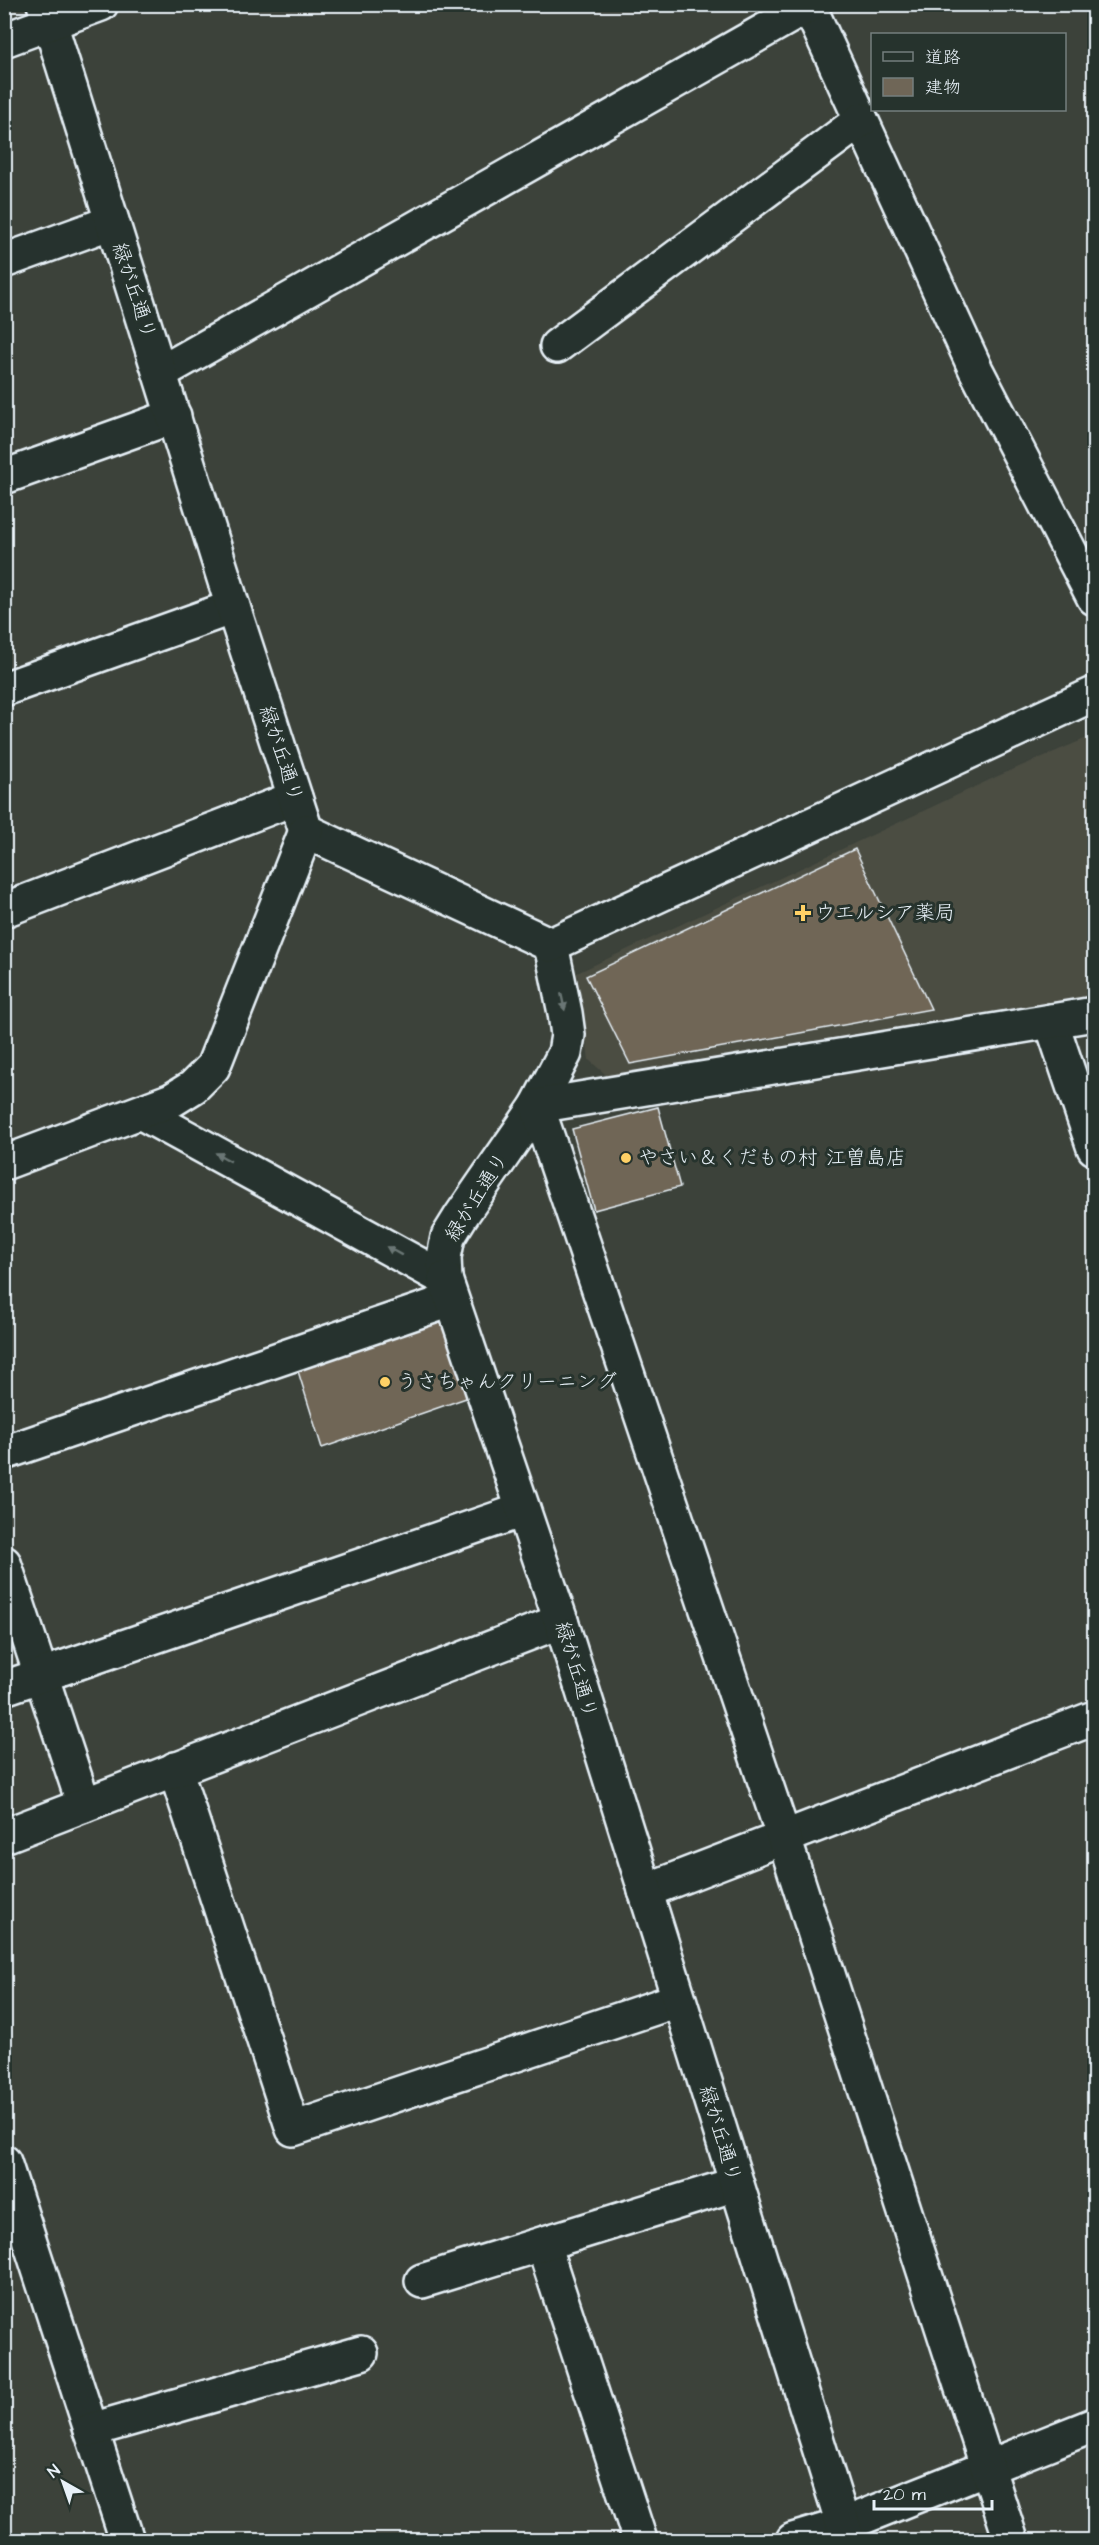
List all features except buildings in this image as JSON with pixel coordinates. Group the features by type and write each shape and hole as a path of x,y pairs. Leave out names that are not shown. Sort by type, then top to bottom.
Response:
{"street":[{"path":"4,40 47,14 101,4"},
{"path":"160,373 808,5 976,370 1095,598"},
{"name":"緑が丘通り","path":"47,14 233,607 306,831"},
{"path":"557,345 861,120"},
{"path":"4,261 112,222"},
{"path":"4,477 174,416"},
{"path":"4,689 233,607"},
{"path":"4,1163 172,1100 193,1087 213,1067 306,831 551,945 1095,694"},
{"path":"4,910 295,798"},
{"name":"緑が丘通り","path":"551,945 568,1035 566,1053 537,1106 460,1216 448,1237 444,1257 448,1290 561,1621 845,2533"},
{"path":"1011,2541 784,1838 537,1106 1095,1014"},
{"path":"1052,1021 1095,1148"},
{"path":"142,1113 448,1290"},
{"path":"4,1452 448,1290"},
{"path":"4,1688 523,1510"},
{"path":"4,1563 84,1805"},
{"path":"4,1836 561,1621"},
{"path":"645,1891 1095,1718"},
{"path":"175,1770 293,2130 678,2000"},
{"path":"4,2162 128,2541"},
{"path":"422,2281 736,2184"},
{"path":"543,2244 640,2541"},
{"path":"92,2430 361,2353"},
{"path":"793,2541 845,2533 988,2468 1095,2425"}],"shaded area":[{"name":"ウエルシア薬局","path":"1094,735 1094,998 613,1081 589,1060 577,973 998,776"}],"place":[{"name":"ウエルシア薬局","path":"803,913"},
{"name":"やさい＆くだもの村 江曽島店","path":"626,1158"},
{"name":"うさちゃんクリーニング","path":"385,1382"}]}
